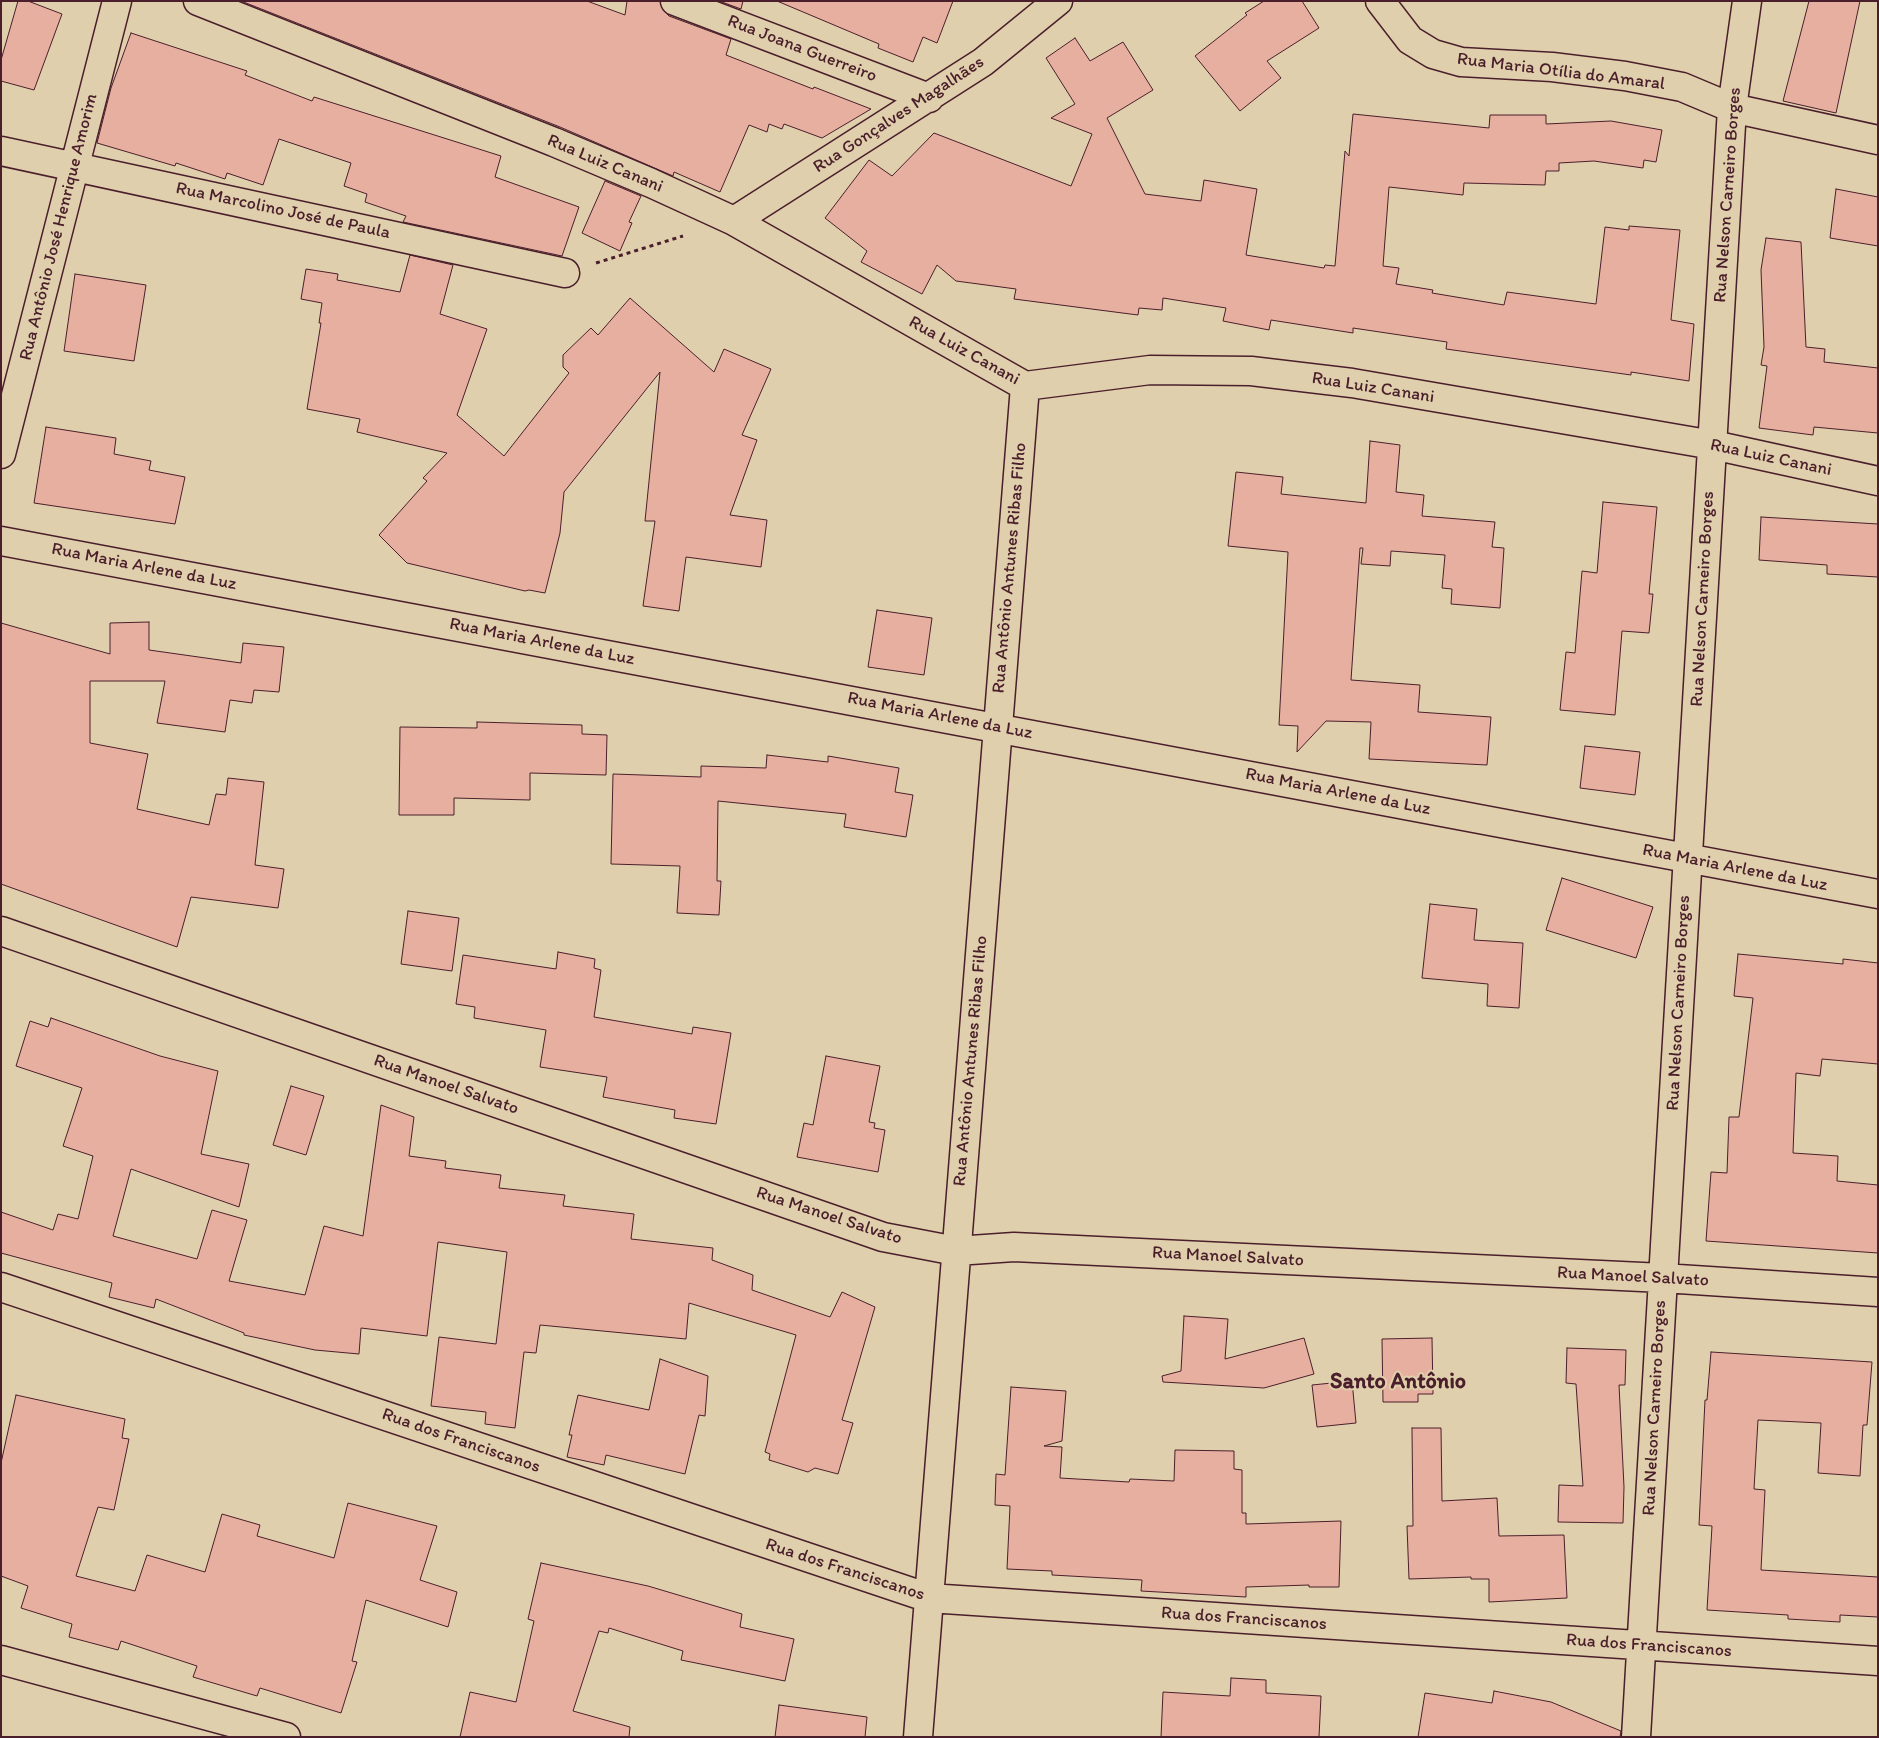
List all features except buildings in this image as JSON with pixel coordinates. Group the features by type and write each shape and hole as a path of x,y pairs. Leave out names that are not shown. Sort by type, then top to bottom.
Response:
{"street":[{"name":"Rua Antônio José Henrique Amorim","path":"1,454 117,1"},
{"name":"Rua Luiz Canani","path":"198,1 554,142 651,182 734,220 1025,386 1150,370 1251,371 1352,383 1712,445 1878,481"},
{"name":"Rua Joana Guerreiro","path":"675,1 929,98"},
{"name":"Rua Gonçalves Magalhães","path":"734,220 983,62 1058,1"},
{"name":"Rua Maria Otília do Amaral","path":"1380,1 1410,40 1433,54 1461,62 1552,67 1625,76 1682,87 1732,108 1878,140"},
{"name":"Rua Nelson Carneiro Borges","path":"1636,1737 1732,108 1747,1"},
{"name":"Rua Marcolino José de Paula","path":"1,151 565,273"},
{"name":"Rua Antônio Antunes Ribas Filho","path":"918,1737 1025,386"},
{"name":"Rua Maria Arlene da Luz","path":"1,541 998,727 1688,860 1878,894"},
{"name":"Rua Manoel Salvato","path":"1,931 883,1237 956,1251 1014,1247 1663,1278 1878,1292"},
{"name":"Rua dos Franciscanos","path":"1,1287 929,1598 1878,1661"},
{"path":"1,1660 286,1737"}],"path":[{"path":"565,273 734,220"}],"district":[{"name":"Santo Antônio","path":"1398,1382"}]}
